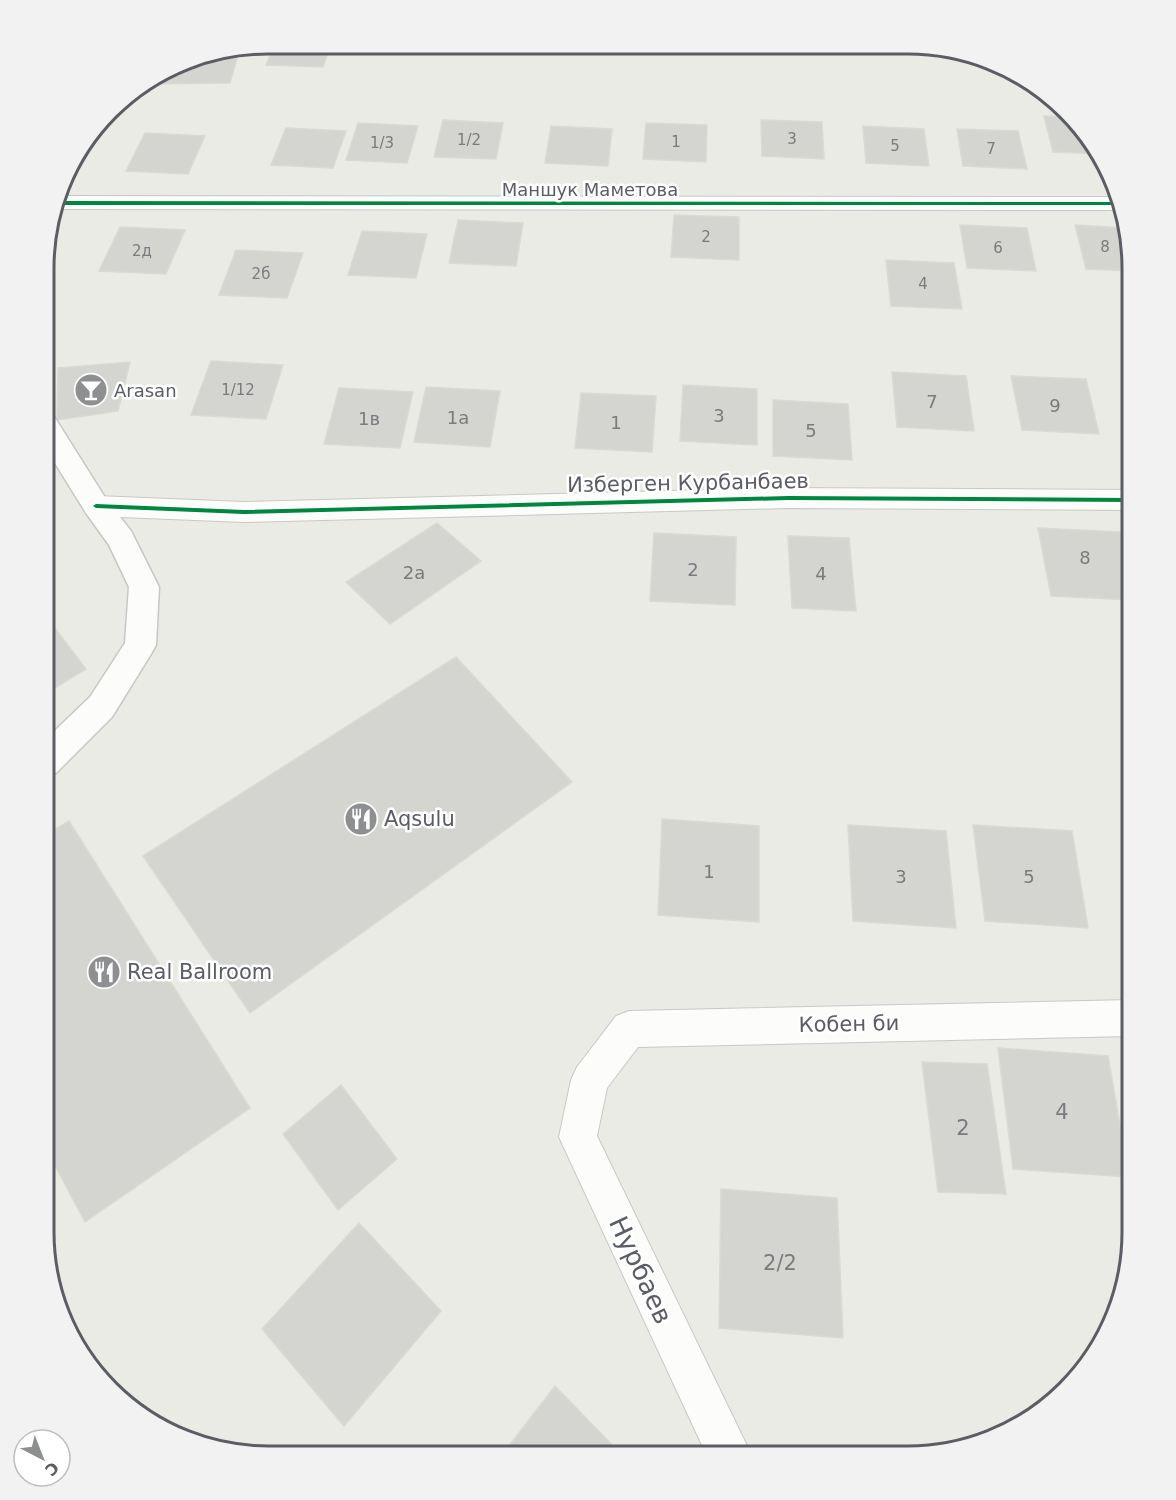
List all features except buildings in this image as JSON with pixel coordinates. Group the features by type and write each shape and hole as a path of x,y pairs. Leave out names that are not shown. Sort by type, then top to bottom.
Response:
{"street":[{"name":"Маншук Маметова","path":"64,203 1113,204"},
{"path":"54,439 96,506 121,539 144,587 140,645 101,707 54,753"},
{"name":"Изберген Курбанбаев","path":"96,506 244,512 788,498 1122,500"},
{"name":"Кобен би","path":"590,1080 629,1029 1122,1018"},
{"name":"Нурбаев","path":"590,1080 578,1137 724,1446"}],"cycle path":[{"path":"64,203 1113,204"},
{"path":"96,506 244,512 788,498 1122,500"}],"place":[{"name":"Arasan","path":"91,390"},
{"name":"Aqsulu","path":"361,819"},
{"name":"Real Ballroom","path":"104,972"}]}
